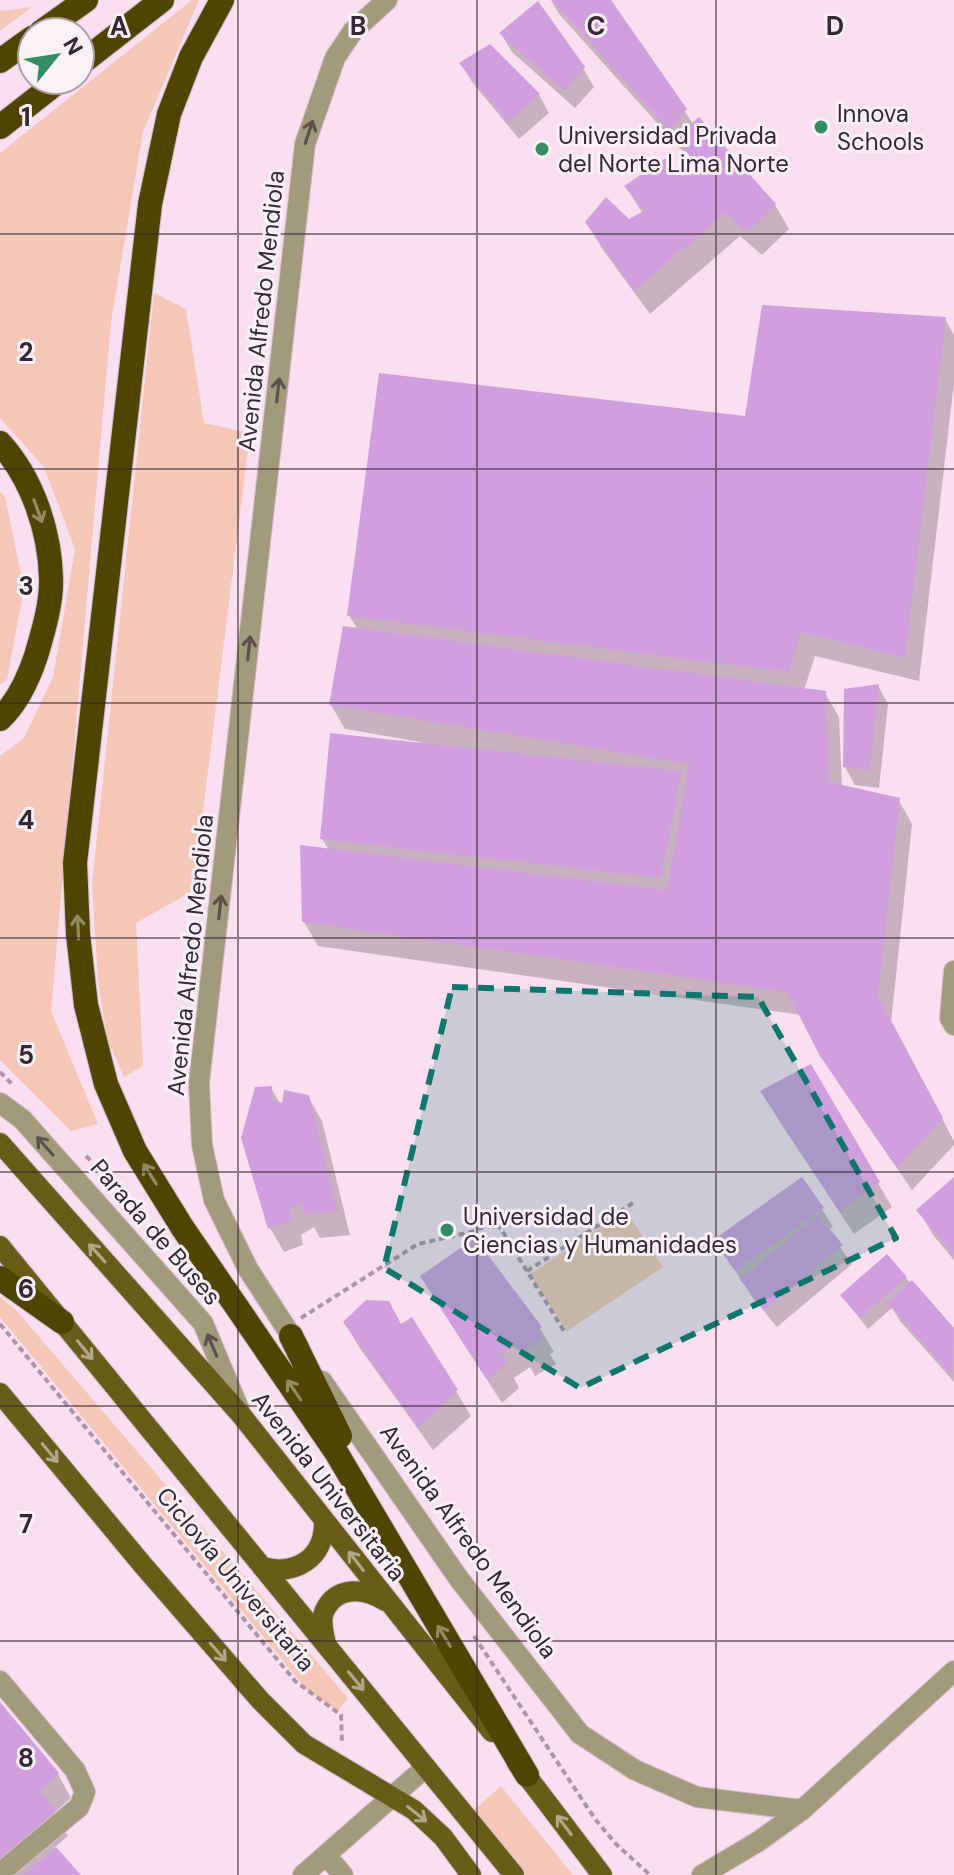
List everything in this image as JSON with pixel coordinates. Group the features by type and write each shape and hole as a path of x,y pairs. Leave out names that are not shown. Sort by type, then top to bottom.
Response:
{"highway":[{"path":"64,16 86,0"},
{"path":"96,52 162,0"},
{"path":"222,0 191,57 169,114 150,204 75,863 78,934 86,1005 106,1084 135,1151 182,1227 336,1452 527,1775"},
{"path":"0,127 40,96"},
{"path":"0,443 29,486 45,530 51,580 44,630 29,675 0,719"},
{"path":"0,1278 62,1322"},
{"path":"288,1332 343,1442 365,1501"}],"main road":[{"name":"Avenida Universitaria","path":"0,1143 242,1416 527,1775 602,1875"},
{"path":"0,1246 514,1875"},
{"path":"0,1393 260,1700 304,1744 414,1810 443,1837 473,1875"},
{"path":"262,1567 289,1570 311,1558 323,1540 324,1521"},
{"path":"326,1645 323,1613 338,1597 363,1590 388,1603"},
{"path":"466,1816 473,1875"}],"street":[{"name":"Avenida Alfredo Mendiola","path":"387,0 353,31 335,58 305,144 199,1083 205,1159 214,1200 248,1269 288,1332 459,1579 580,1734 635,1770 697,1797 802,1810"},
{"path":"954,971 950,1018 954,1025"},
{"name":"Parada de Buses","path":"0,1103 22,1119 203,1323 242,1416"},
{"path":"702,1875 759,1841 802,1810 954,1671"},
{"path":"0,1681 75,1770 85,1792 79,1807 0,1873"},
{"path":"303,1875 426,1767"},
{"path":"326,1855 343,1875"}],"path":[{"path":"527,1271 633,1203"},
{"path":"288,1332 418,1244 471,1232 494,1223 501,1229 564,1331"},
{"name":"Ciclovía Universitaria","path":"0,1324 295,1681 341,1715 343,1742 340,1764"}],"highlighted area":[{"path":"452,987 758,997 896,1238 580,1388 384,1268"}],"shaded area":[{"path":"192,0 199,0 143,132 111,322 51,1011 98,1124 71,1131 0,1060 0,756 24,738 53,677 75,549 44,467 0,418 0,153 72,96 96,96 96,76"},
{"path":"32,7 0,31 0,11"},
{"path":"154,293 186,309 204,423 250,433 193,891 136,923 143,1066 124,1077 107,1038 98,980 92,884"},
{"path":"0,491 5,497 24,588 7,680 0,685"},
{"path":"626,1211 663,1267 567,1331 530,1274"},
{"path":"0,1297 17,1311 348,1698 338,1711 307,1690 0,1317"},
{"path":"501,1786 573,1875 522,1875 472,1812"}],"building":[{"path":"552,0 611,0 687,109 669,130"},
{"path":"538,1 585,67 564,91 499,33"},
{"path":"490,44 540,94 508,122 459,63"},
{"path":"699,117 776,204 748,232 725,213 634,291 585,222 606,197 629,219 644,211 624,186 666,158 683,176 697,165 676,138"},
{"path":"762,305 946,317 905,658 801,632 789,672 347,616 379,373 745,416"},
{"path":"343,626 826,691 829,782 900,798 878,996 943,1118 897,1168 820,1056 787,992 302,922 300,845 667,890 689,764 329,705"},
{"path":"879,684 870,770 843,767 844,689"},
{"path":"330,733 682,771 661,878 320,839"},
{"path":"811,1064 880,1182 839,1211 760,1091"},
{"path":"272,1086 272,1100 282,1103 284,1090 309,1095 337,1212 304,1214 300,1203 289,1210 291,1221 268,1229 241,1138 255,1087"},
{"path":"802,1177 824,1208 735,1271 713,1240"},
{"path":"954,1177 954,1255 916,1210"},
{"path":"818,1215 843,1245 765,1310 740,1280"},
{"path":"475,1238 542,1327 536,1330 543,1339 520,1353 515,1344 502,1353 507,1363 487,1380 420,1276"},
{"path":"887,1254 907,1277 860,1318 840,1295"},
{"path":"912,1280 954,1328 952,1376 887,1302"},
{"path":"366,1300 389,1301 401,1324 412,1317 458,1390 418,1427 343,1322"},
{"path":"0,1702 59,1773 39,1791 56,1811 0,1858"},
{"path":"56,1847 81,1875 24,1875"}],"place":[{"name":"Innova Schools","path":"821,127"},
{"name":"Universidad Privada del Norte Lima Norte","path":"542,149"},
{"name":"Universidad de Ciencias y Humanidades","path":"447,1230"}]}
